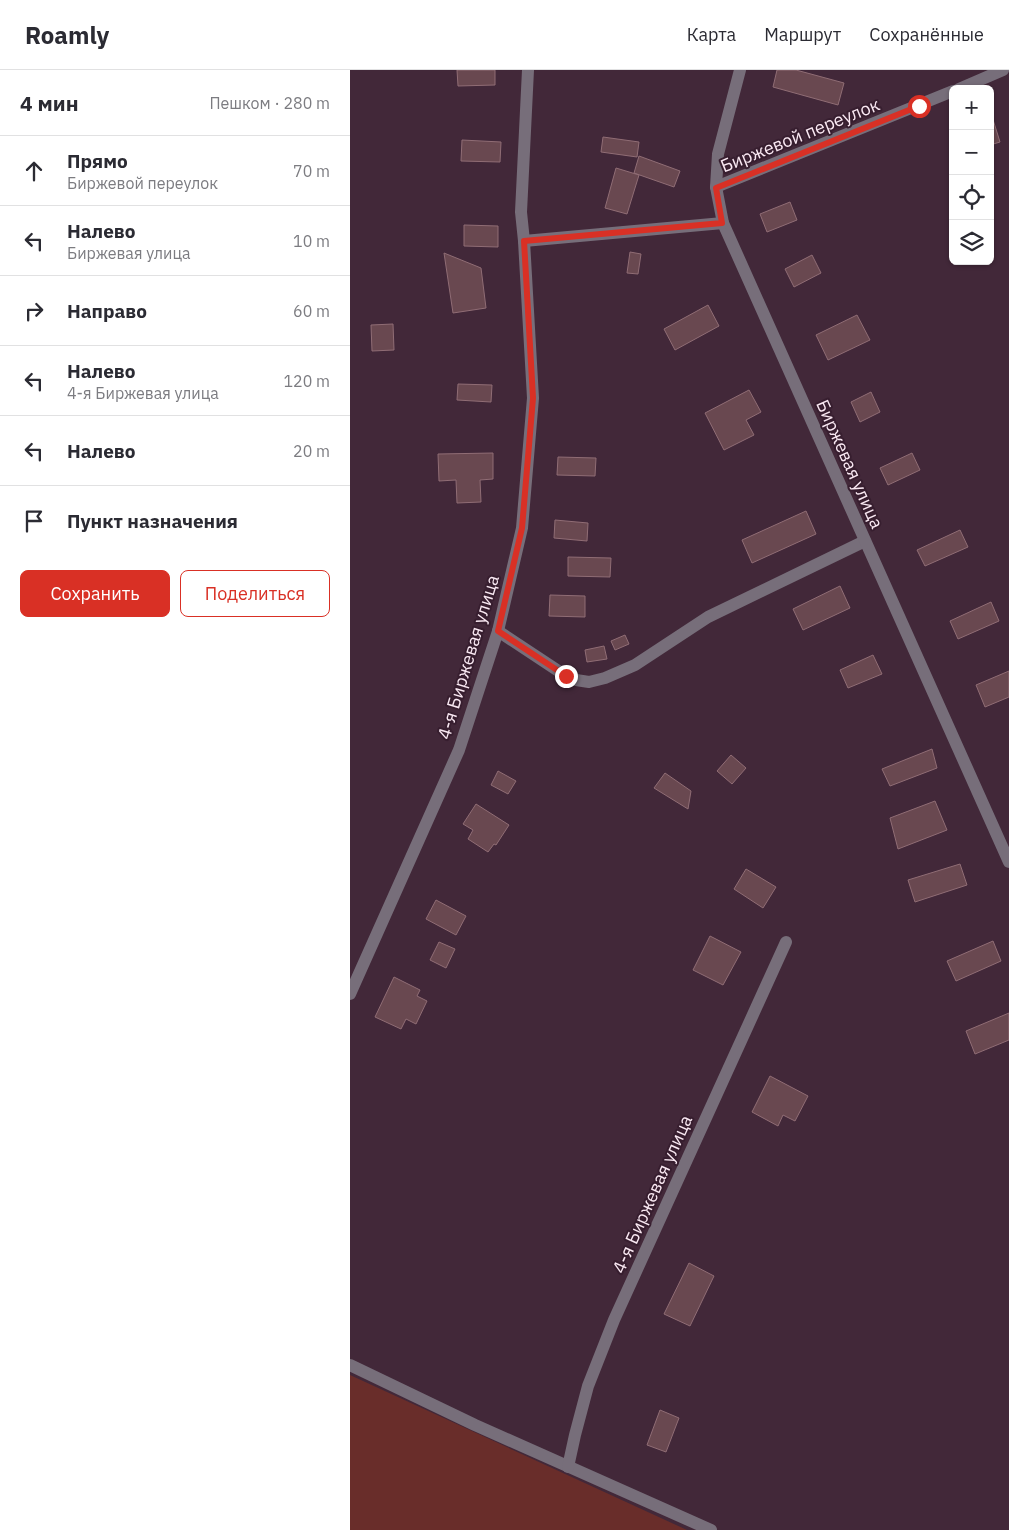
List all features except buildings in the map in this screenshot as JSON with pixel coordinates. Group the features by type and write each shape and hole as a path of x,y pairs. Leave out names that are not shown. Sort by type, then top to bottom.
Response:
{"street":[{"name":"4-я Биржевая улица","path":"350,994 459,750 498,631 522,528 533,398 521,212 528,70"},
{"name":"Биржевая улица","path":"740,70 718,154 716,188 722,223 1009,862"},
{"path":"968,85 1003,70"},
{"name":"Биржевой переулок","path":"716,188 949,93"},
{"path":"524,241 722,223"},
{"path":"498,631 566,676 589,682 605,678 635,664 708,617 865,541"},
{"name":"4-я Биржевая улица","path":"568,1467 588,1386 614,1320 786,942"},
{"path":"350,1365 475,1425 711,1530"}],"shaded area":[{"path":"350,1375 687,1530 350,1530"}],"route":[{"path":"566,676 498,631 522,528 533,398 524,241 722,223 716,188 919,106"}]}
